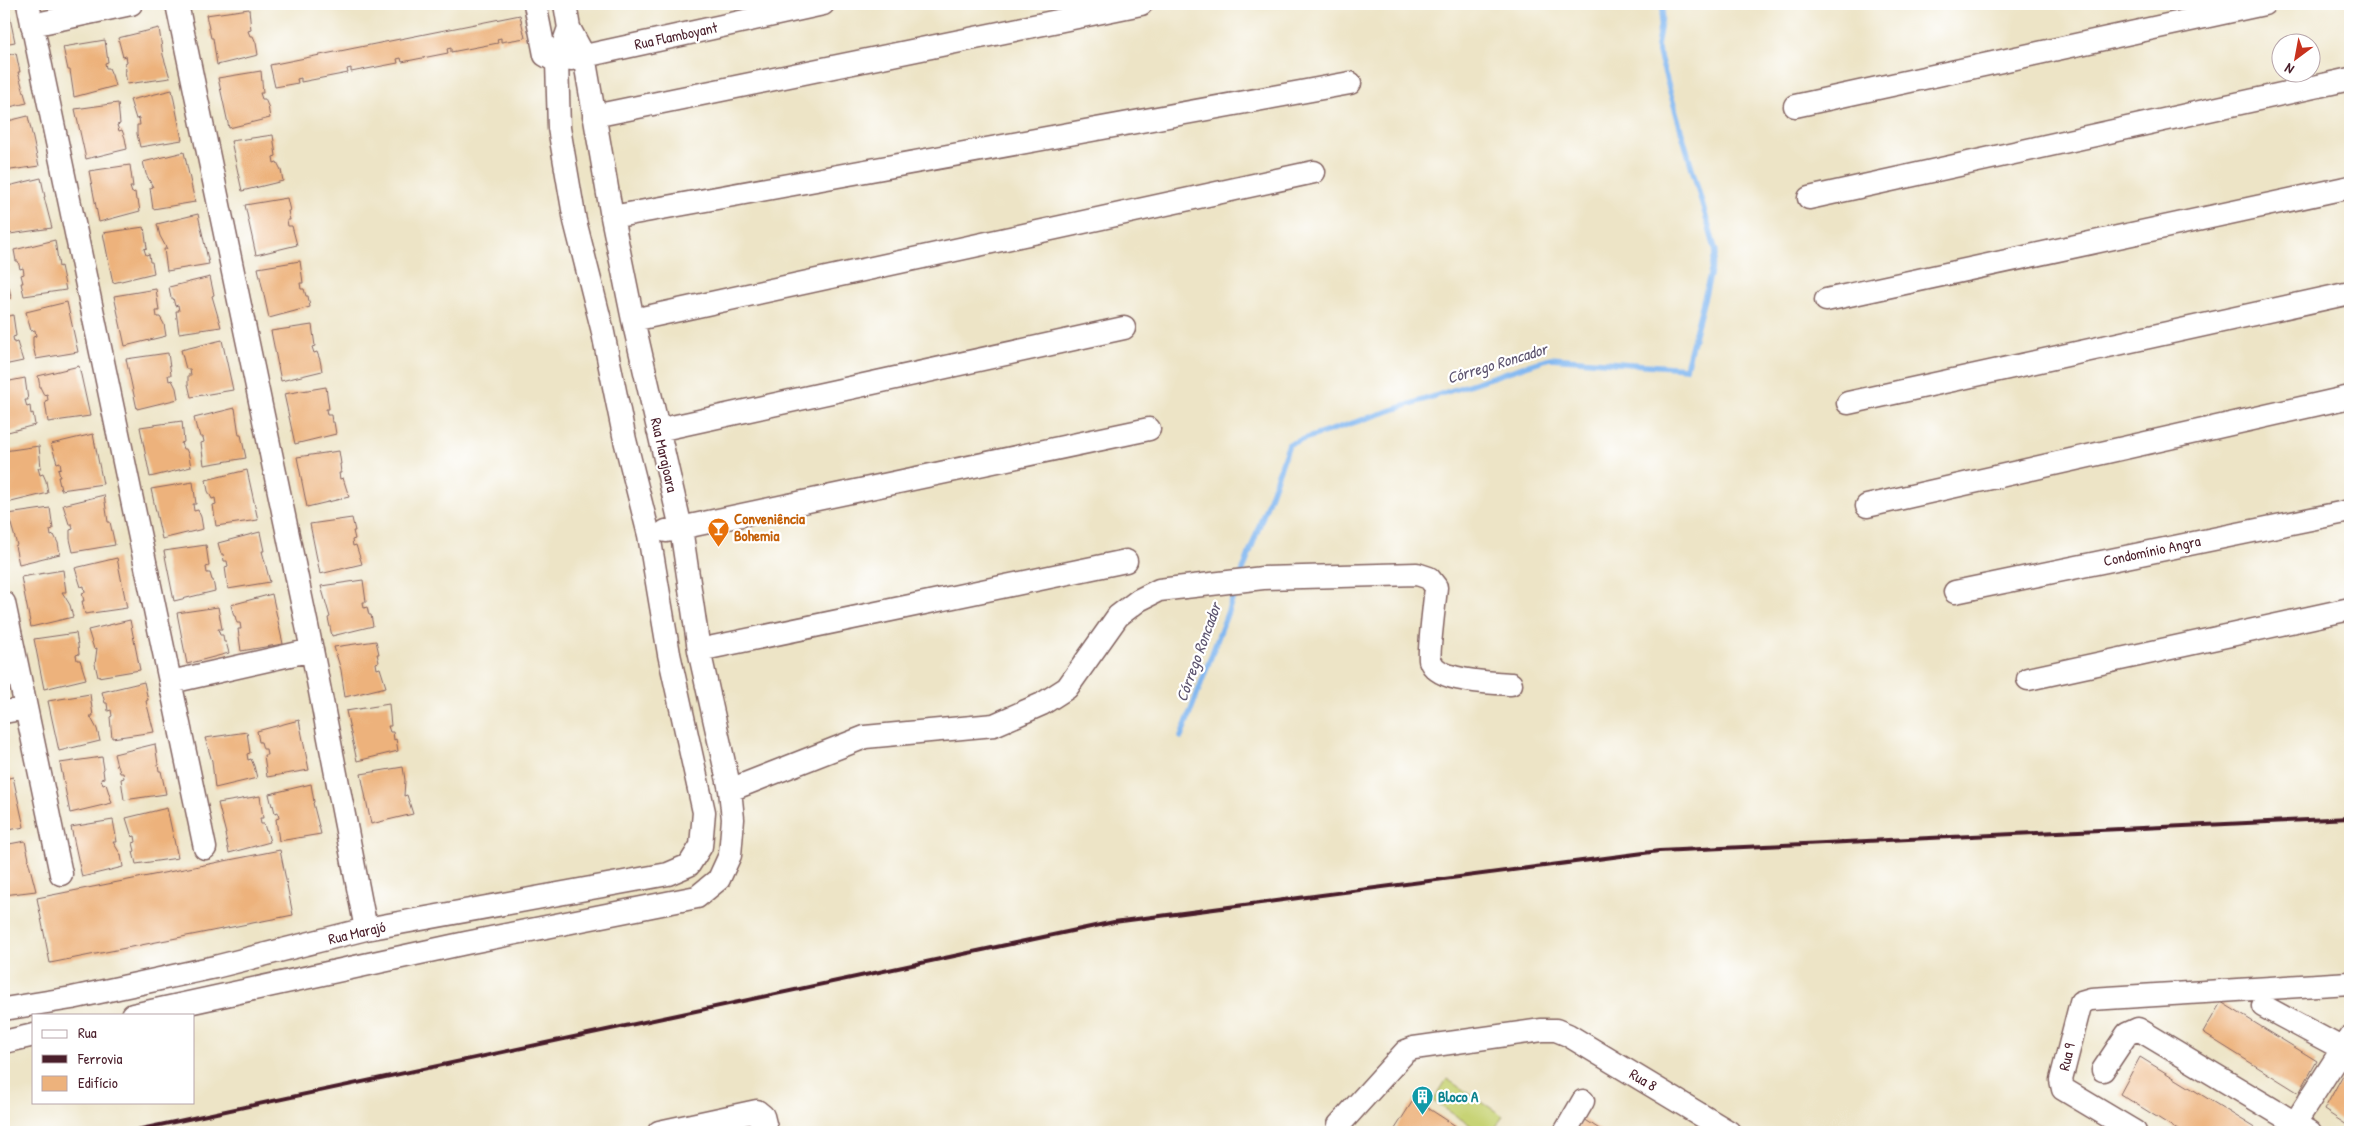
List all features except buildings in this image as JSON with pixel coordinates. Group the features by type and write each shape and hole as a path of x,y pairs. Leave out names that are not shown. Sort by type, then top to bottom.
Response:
{"street":[{"path":"131,4 30,14 205,848"},
{"path":"177,4 312,650 366,929"},
{"path":"535,4 546,55 558,62"},
{"path":"139,1014 466,943 696,897 719,879 730,855 701,846 704,812 668,654 650,535 575,221 559,128 558,62 569,28 565,4"},
{"name":"Rua Flamboyant","path":"558,62 823,4"},
{"path":"594,116 1142,4"},
{"path":"1795,106 2264,4"},
{"name":"Rua Marajoara","path":"569,28 584,56 612,217 633,320 681,528 699,650 730,790 733,819 730,855"},
{"path":"1809,198 2350,79"},
{"path":"612,217 1350,83"},
{"path":"633,320 1314,172"},
{"path":"1826,300 2350,187"},
{"path":"1848,403 2350,292"},
{"path":"658,430 1124,328"},
{"path":"1867,506 2350,397"},
{"path":"650,535 1149,429"},
{"name":"Condomínio Angra","path":"1955,592 2350,511"},
{"path":"699,650 1126,561"},
{"path":"730,790 865,737 994,725 1042,704 1067,688 1118,616 1139,600 1159,590 1263,578 1417,574 1429,578 1436,587 1430,660 1438,671 1449,677 1511,684"},
{"path":"4,603 61,874"},
{"path":"2028,680 2350,609"},
{"path":"171,682 312,650"},
{"path":"4,712 26,708"},
{"name":"Rua Marajó","path":"4,1009 72,998 272,953 366,929 668,874 689,865 701,846"},
{"path":"272,953 278,985"},
{"name":"Rua 9","path":"2135,1132 2067,1092 2061,1085 2081,1002 2091,999 2350,983"},
{"path":"2103,1070 2127,1034 2138,1029 2303,1128 2347,1043 2263,1006"},
{"name":"Rua 8","path":"1339,1125 1406,1051 1434,1045 1556,1030 1568,1035 1729,1132"},
{"path":"4,1042 32,1035"},
{"path":"1565,1132 1584,1101"},
{"path":"659,1132 758,1111 763,1116 767,1132"}],"green space":[{"path":"1447,1079 1503,1116 1493,1132 1481,1132 1433,1101"}],"waterway":[{"name":"Córrego Roncador","path":"1241,576 1289,444 1550,358 1686,368 1716,252 1657,46 1664,4"},
{"name":"Córrego Roncador","path":"1181,737 1237,587"}],"railway":[{"path":"127,1132 1114,922 1659,851 2350,818"}],"place":[{"name":"Conveniência Bohemia","path":"718,547"},
{"name":"Bloco A","path":"1422,1116"}]}
